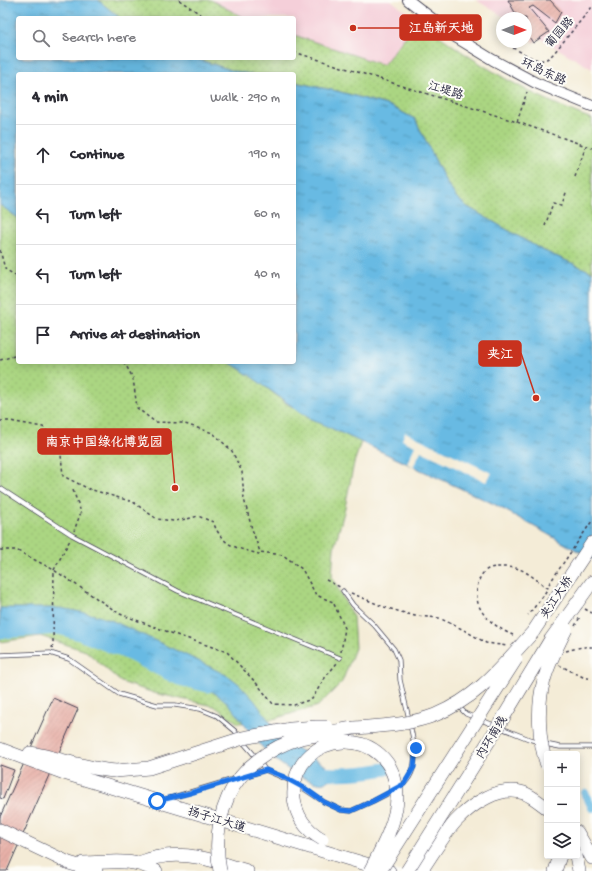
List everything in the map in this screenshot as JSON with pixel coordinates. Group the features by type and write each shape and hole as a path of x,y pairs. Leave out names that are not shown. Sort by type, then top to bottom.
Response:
{"highway":[{"name":"夹江大桥","path":"533,632 592,543"},
{"name":"夹江大桥","path":"577,603 592,582"},
{"path":"544,752 541,740 540,707 544,680 558,644 577,603"},
{"name":"内环南线","path":"407,871 551,640 577,603"},
{"path":"0,749 44,756 98,770 116,771 149,768 243,738 265,733 316,727 353,728 383,726 415,721 434,715 463,701 481,688 533,632"},
{"name":"内环南线","path":"380,871 533,632"},
{"path":"220,871 216,843 218,825 224,805 233,786 247,770 260,758 279,747 301,738 353,728"},
{"path":"341,856 306,827 300,818 294,800 294,787 296,775 301,766 309,757 326,745 345,741 366,746 385,759 393,775 397,798 392,822 370,871"},
{"name":"扬子江大道","path":"0,749 64,773 389,871"},
{"path":"421,871 455,822 467,810 486,798 506,792 522,793 544,806"},
{"path":"0,830 69,863 96,871"},
{"path":"580,837 592,858"},
{"path":"138,863 158,857 175,855 192,856 205,858 247,871"},
{"path":"555,871 559,859"},
{"path":"577,859 579,871"},
{"path":"69,863 122,861 138,863 156,871"}],"street":[{"name":"环岛东路","path":"408,0 457,38 493,60 536,83 592,106"}],"lane":[{"path":"0,488 72,535 178,591 340,658"},
{"path":"0,655 50,653 70,659 119,694 157,705 174,705 200,709 217,716 235,731 266,770 282,776 306,789 324,802 341,810 351,811 404,784 414,767 416,748 400,680 398,660 394,649 374,625 353,605 344,590"},
{"path":"458,705 466,714 529,739 560,747 592,747"},
{"path":"157,801 190,793 266,770"}],"path":[{"path":"179,0 203,16"},
{"name":"葡园路","path":"513,48 542,61 547,59 563,43 592,7"},
{"name":"江堤路","path":"296,53 517,122 592,148"},
{"path":"517,122 527,92"},
{"path":"575,177 586,146"},
{"path":"545,226 553,203 561,206 567,190"},
{"path":"0,250 5,269 16,276"},
{"path":"0,360 16,356"},
{"path":"0,550 16,550 54,570 120,614 227,652 258,685 273,704 294,705 312,699 324,679 340,658 344,628 333,602 316,595 302,569 283,556 260,552 244,499 242,472 232,451 213,433 182,423 155,422 137,408 133,378 125,364"},
{"path":"0,420 10,420 43,426 54,439 61,455 63,476 74,482 89,489 133,502 157,520 174,521 198,516 213,522 218,535 227,543 244,551 262,555"},
{"path":"53,644 54,570 72,535 81,512 73,490"},
{"path":"549,584 592,521"},
{"path":"513,635 487,618 479,608 476,592 480,580 487,570 508,567 519,569 548,588 528,615"},
{"path":"326,580 344,590"},
{"path":"351,593 384,608 415,616 439,618 486,642 512,646"},
{"path":"572,632 585,608 592,613"},
{"path":"566,651 582,647 592,647"},
{"path":"558,664 583,677 592,679"}],"shaded area":[{"path":"211,0 391,0 418,21 383,65 296,36 296,16 240,16"},
{"path":"476,0 592,0 592,69 532,34 532,12 496,12"}],"green space":[{"path":"98,0 211,0 240,16 118,16"},
{"path":"418,21 475,61 497,74 551,102 592,119 592,272 542,250 466,206 456,197 446,182 415,119 391,106 337,91 296,82 296,72 240,72 200,60 296,60 296,36 383,65"},
{"path":"0,205 16,217 16,364 232,364 252,376 287,404 361,442 354,463 344,512 334,548 332,577 353,617 355,648 342,682 318,706 266,721 238,723 214,706 154,693 121,682 86,651 40,636 0,642"}],"water":[{"path":"0,0 98,0 118,16 16,16 16,60 200,60 240,72 16,72 16,217 0,205"},
{"path":"296,82 337,91 390,106 415,119 446,182 456,197 466,206 542,250 592,272 592,559 494,504 309,418 250,375 232,364 296,364"},
{"path":"0,608 60,608 91,614 111,620 230,677 254,700 276,730 298,749 326,766 331,772 328,781 322,784 307,779 291,771 275,760 252,735 227,702 209,690 140,656 91,636 58,628 0,628"}],"pier":[{"path":"405,432 492,473 486,482 421,451 413,467 407,463 415,446 402,440"}],"building":[{"path":"508,0 550,0 561,12 555,23 533,6 529,8 549,32 533,43 532,12 515,12"},
{"path":"53,698 78,709 7,871 0,871 0,817"},
{"path":"0,765 14,770 3,799 0,798"}],"waterway":[{"path":"0,632 59,628 80,634 127,653 179,679 208,686"},
{"path":"314,770 329,774 339,774 360,773 386,769"},
{"path":"585,793 592,808"}],"place":[{"name":"江岛新天地","path":"353,28"},
{"name":"夹江","path":"536,398"},
{"name":"南京中国绿化博览园","path":"175,488"}],"route":[{"path":"157,801 170,799 266,770 282,776 306,789 324,802 341,810 351,811 404,784 414,767 416,748"}]}
